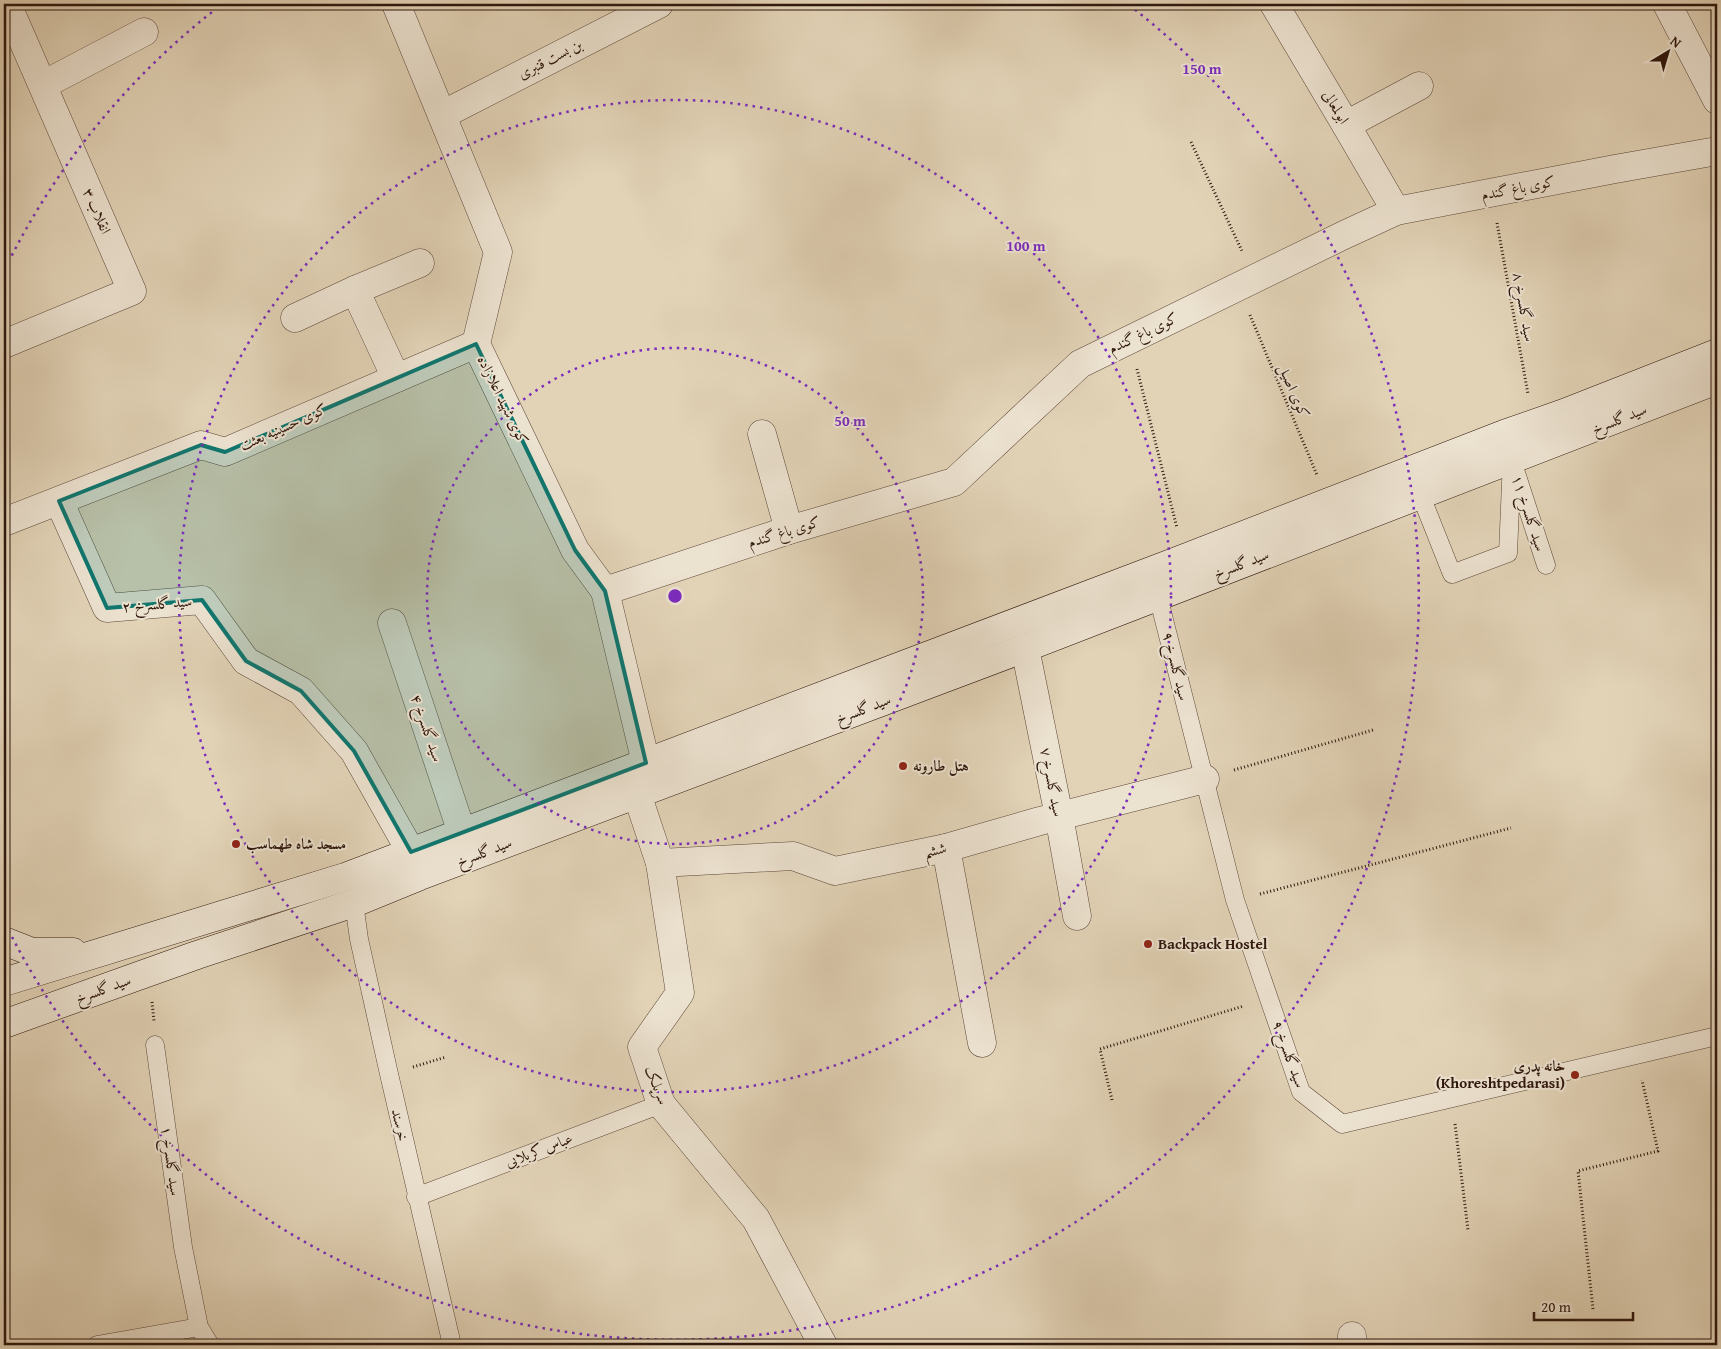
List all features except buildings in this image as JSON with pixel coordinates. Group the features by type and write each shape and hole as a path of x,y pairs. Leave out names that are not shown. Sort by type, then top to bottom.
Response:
{"street":[{"name":"انقلاب ۳","path":"4,344 132,291 7,4"},
{"name":"کوی شهید اعلازاده","path":"396,4 498,252 476,344 575,550 605,591 646,763"},
{"name":"بن بست قنبری","path":"442,115 659,4"},
{"name":"ابولمعالی","path":"1274,4 1396,211"},
{"path":"1667,4 1717,100"},
{"path":"43,85 144,32"},
{"path":"1346,124 1419,86"},
{"name":"کوی باغ گندم","path":"605,591 789,530 954,482 1080,364 1396,211 1717,151"},
{"path":"295,318 420,263"},
{"path":"355,290 396,378"},
{"name":"کوی حسینیه بعثت","path":"4,522 202,445 225,452 476,344"},
{"name":"سید گلسرخ","path":"4,982 345,877 1329,503 1504,434 1534,425 1717,353"},
{"name":"سید گلسرخ","path":"4,1024 354,903 1025,648 1717,380"},
{"path":"762,434 789,530"},
{"path":"1504,434 1512,460"},
{"path":"1411,470 1421,496"},
{"name":"سید گلسرخ ۲","path":"59,500 107,608 202,600 246,661 301,691 354,750 411,852"},
{"name":"سید گلسرخ ۴","path":"392,623 462,833"},
{"name":"سید گلسرخ ۷","path":"1025,648 1077,916"},
{"name":"ششم","path":"660,863 793,856 835,871 946,848 1059,816 1205,779"},
{"name":"سرپلک","path":"637,794 660,863 680,993 642,1047 661,1104 756,1219 823,1345"},
{"path":"946,848 982,1043"},
{"path":"4,941 32,952 107,951"}],"lane":[{"path":"1421,496 1452,574 1508,553 1512,460"},
{"name":"سید گلسرخ ۱۱","path":"1512,460 1546,565"},
{"name":"سید گلسرخ ۹","path":"1158,596 1235,900 1301,1092 1342,1124 1717,1036"},
{"name":"خرسند","path":"354,903 359,940 416,1197 452,1345"},
{"name":"سید گلسرخ ۱","path":"155,1045 183,1247 199,1327 210,1345"},
{"name":"عباس کربلایی","path":"416,1197 661,1104"},
{"path":"98,1345 199,1327"}],"path":[{"name":"کوی اصیل","path":"1191,142 1329,503"},
{"name":"سید گلسرخ ۸","path":"1492,193 1534,425"},
{"path":"1129,340 1184,558"},
{"path":"1205,779 1373,730"},
{"path":"1235,900 1511,828"},
{"path":"150,972 155,1045"},
{"path":"1112,1100 1100,1049 1269,998"},
{"path":"1593,1309 1578,1171 1658,1151 1636,1055"},
{"path":"389,1074 446,1057"},
{"path":"1451,1098 1468,1230"}],"highlighted area":[{"path":"476,344 575,550 605,591 646,763 411,852 354,751 301,691 246,661 202,600 107,608 59,501 201,445 225,452"}],"place":[{"name":"هتل طارونه","path":"903,766"},
{"name":"مسجد شاه طهماسب","path":"236,844"},
{"name":"Backpack Hostel","path":"1148,944"},
{"name":"خانه پدری (Khoreshtpedarasi)","path":"1575,1075"}]}
